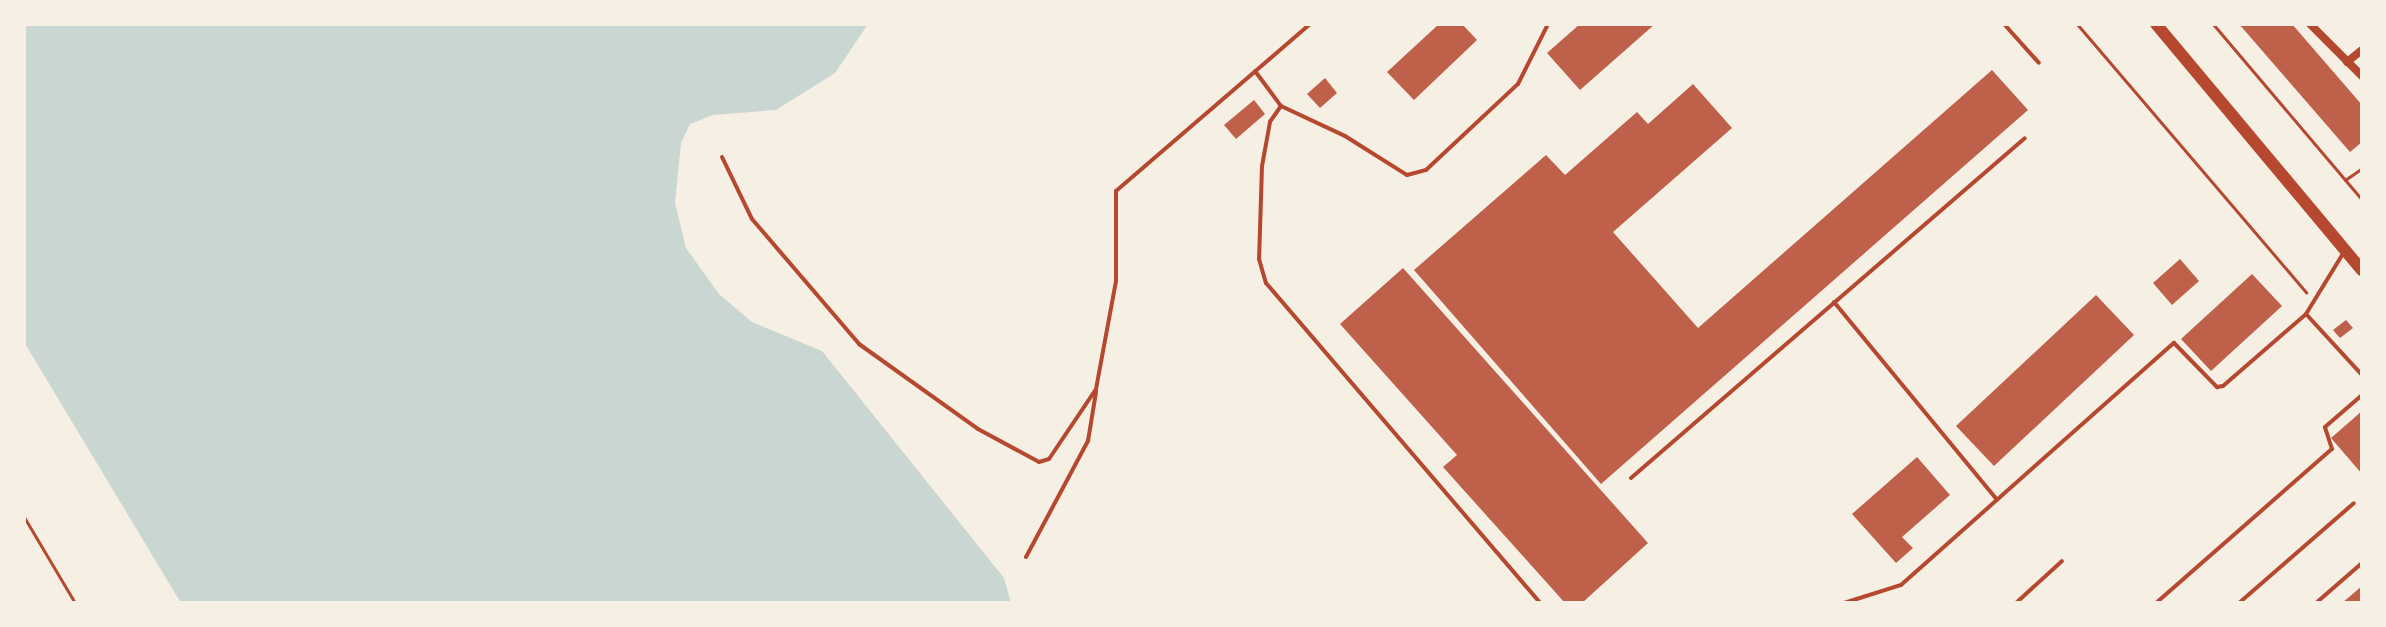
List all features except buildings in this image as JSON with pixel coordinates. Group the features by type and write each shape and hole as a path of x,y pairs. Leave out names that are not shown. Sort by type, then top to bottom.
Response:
{"main road":[{"path":"2156,24 2362,270"}],"street":[{"path":"2310,24 2362,76"},
{"path":"2347,62 2362,50"}],"lane":[{"path":"1026,557 1088,441 1116,281 1116,191 1310,24"},
{"path":"1255,71 1281,106 1345,136 1407,175 1426,170 1518,84 1548,24"},
{"path":"2004,24 2039,63"},
{"path":"1281,106 1270,122 1262,166 1259,259 1266,283 1540,603"},
{"path":"1631,478 2025,138"},
{"path":"722,157 752,219 859,344 978,429 1033,461 1049,459 1096,389"},
{"path":"1844,603 1901,585 2174,343 2220,387 2306,314 2346,250"},
{"path":"1834,302 1997,500"},
{"path":"2306,314 2362,375"},
{"path":"2156,603 2332,449 2325,427 2362,395"},
{"path":"2239,603 2354,503"},
{"path":"2016,603 2062,561"},
{"path":"2316,603 2362,563"}],"path":[{"path":"2077,24 2302,286"},
{"path":"2213,24 2362,200"},
{"path":"2345,180 2362,168"},
{"path":"24,517 75,603"}],"shaded area":[{"path":"24,24 868,24 835,73 776,110 713,115 690,124 681,143 675,203 686,248 719,294 752,322 822,351 1004,578 1011,603 181,603 24,342"}]}
